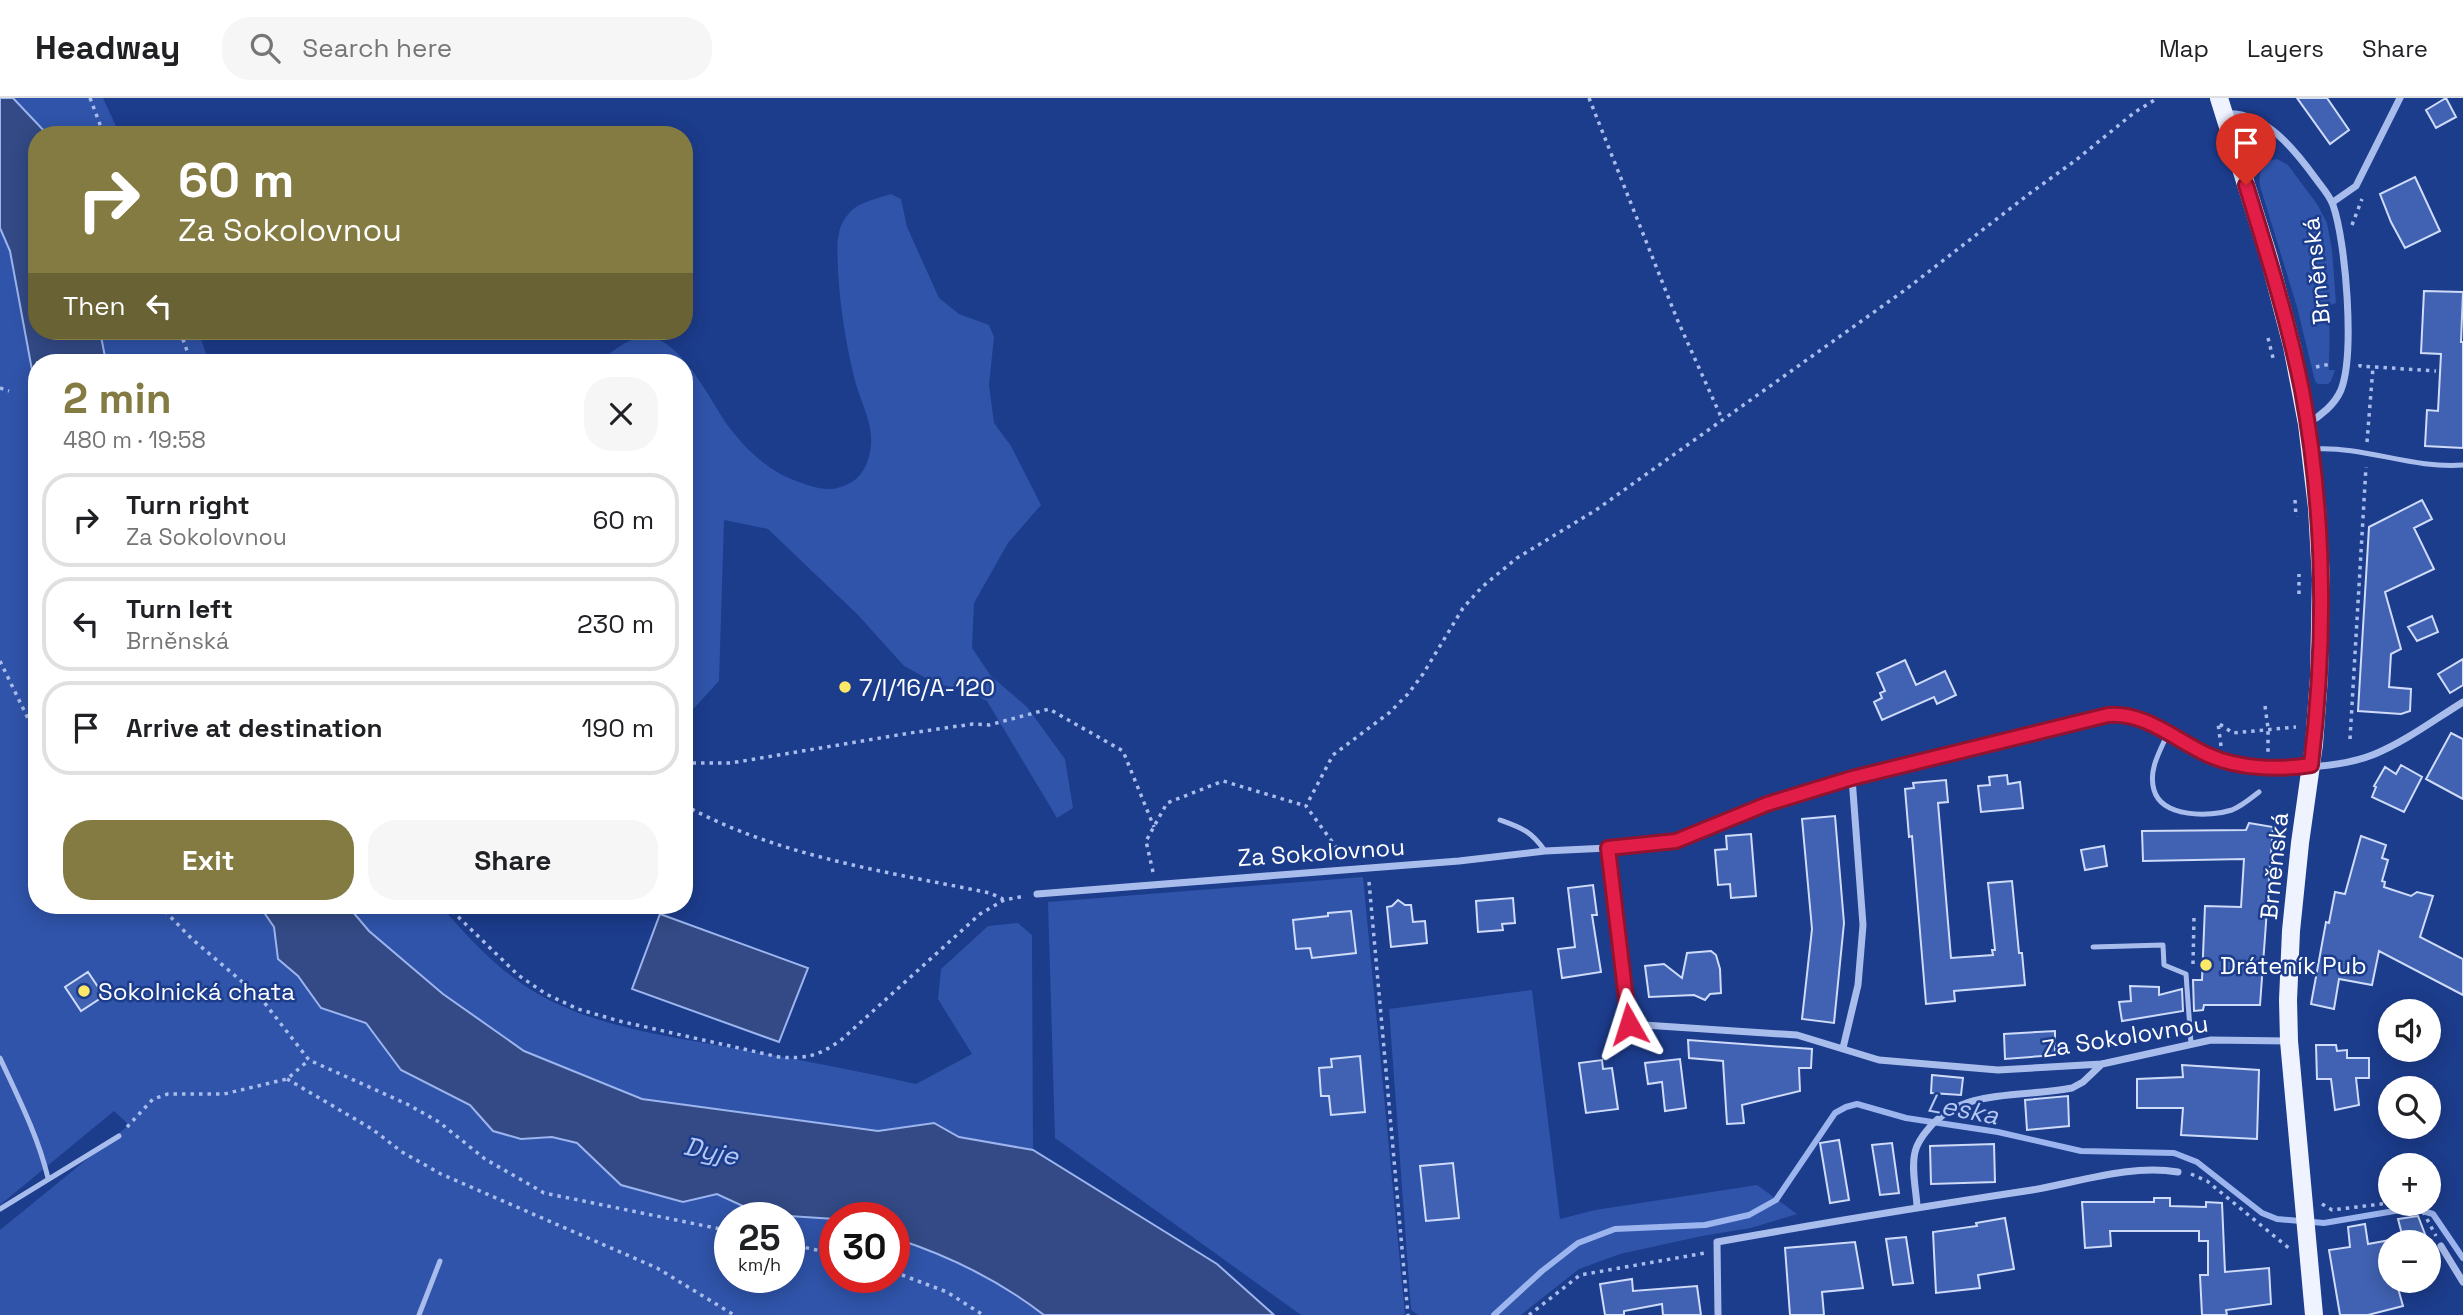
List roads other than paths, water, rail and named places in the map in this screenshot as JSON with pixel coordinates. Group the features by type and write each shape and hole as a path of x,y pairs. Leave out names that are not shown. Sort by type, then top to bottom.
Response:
{"main road":[{"name":"Brněnská","path":"2222,106 2283,310 2307,424 2321,579 2319,677 2303,767 2300,843 2288,967 2289,1041 2314,1315"}],"street":[{"path":"2333,202 2356,186 2400,98"},
{"name":"Brněnská","path":"2222,106 2275,132 2307,167 2333,202 2346,284 2348,340 2339,394 2329,408 2307,424"},
{"name":"Za Sokolovnou","path":"1037,894 1459,862 1545,850 1608,848 1676,841 1767,804 1852,778 2108,715 2120,714 2136,718 2220,760 2268,767 2303,767 2358,760 2377,753 2463,702"},
{"path":"1843,1048 1858,985 1863,925 1852,778"},
{"name":"Za Sokolovnou","path":"1608,848 1629,1024 1797,1035 1892,1062 1998,1070 2102,1064 2191,1044 2222,1040 2289,1041"},
{"path":"1917,1206 1914,1157 1918,1143 1937,1118 1969,1102 2072,1088 2083,1082 2102,1064"},
{"path":"1718,1315 1717,1242 2111,1174 2158,1170 2178,1172"},
{"path":"2441,1246 2463,1282"}],"lane":[{"path":"2311,449 2332,448 2367,452 2400,462 2463,465"},
{"path":"2168,733 2155,763 2153,785 2155,794 2170,807 2195,813 2225,812 2244,804 2259,792"},
{"path":"1500,820 1534,835 1545,850"},
{"path":"2093,947 2163,945 2164,965 2186,974 2191,1044"},
{"path":"0,1058 31,1124 43,1155 48,1178"},
{"path":"0,1209 119,1136"},
{"path":"419,1315 440,1261"}],"water":[{"path":"0,98 13,98 39,126 28,126 28,340 102,340 104,354 29,354 10,251 0,228"},
{"name":"Dyje","path":"265,914 355,914 369,931 443,994 524,1051 642,1099 878,1131 934,1123 959,1137 1033,1150 1217,1264 1274,1315 1044,1315 972,1270 910,1244 910,1202 819,1202 819,1218 805,1217 805,1202 734,1202 717,1194 683,1202 621,1185 577,1143 552,1137 521,1139 493,1131 470,1105 401,1070 366,1023 321,1008 298,976 278,959 274,927"},
{"path":"660,914 808,968 779,1042 632,989"}],"waterway":[{"name":"Leska","path":"1494,1315 1542,1271 1578,1243 1615,1229 1705,1225 1749,1215 1776,1200 1835,1113 1857,1104 1906,1118 1998,1132 2081,1151 2174,1153 2197,1162 2262,1213 2277,1219 2324,1223 2412,1208 2433,1214 2463,1258"}],"place":[{"name":"7/I/16/A-120","path":"845,687"},
{"name":"Dráteník Pub","path":"2206,965"},
{"name":"Sokolnická chata","path":"84,991"}]}
